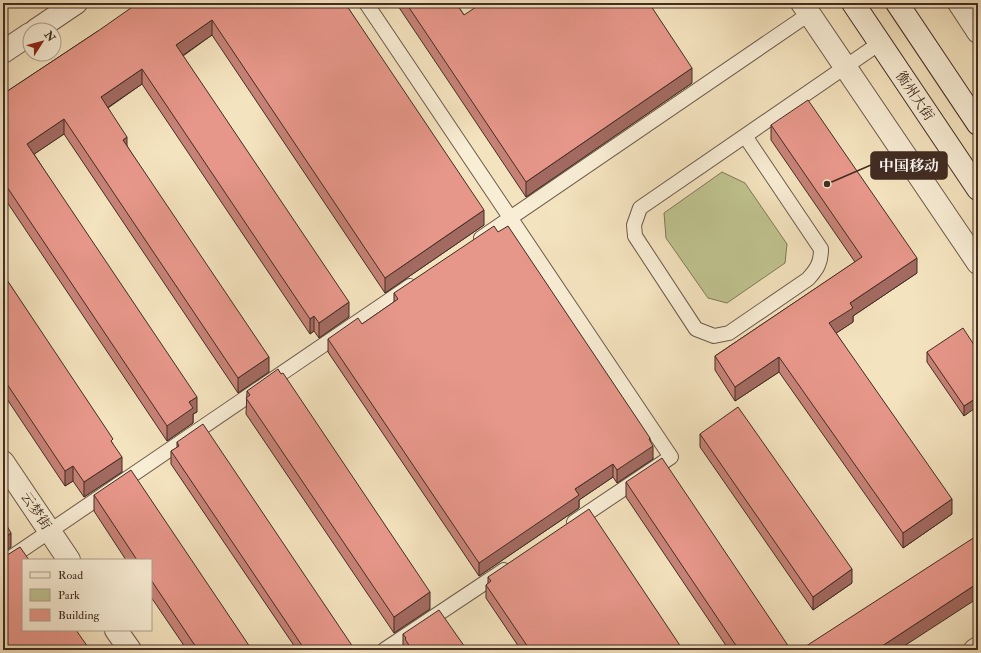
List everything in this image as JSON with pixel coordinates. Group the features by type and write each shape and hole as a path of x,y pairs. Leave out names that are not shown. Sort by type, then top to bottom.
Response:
{"street":[{"path":"48,22 76,3"},
{"name":"衡州大街","path":"853,3 978,189"},
{"path":"897,3 978,124"},
{"path":"959,3 978,32"},
{"path":"805,9 846,67 978,263"},
{"path":"3,52 22,39"},
{"name":"云梦街","path":"3,462 68,559"},
{"path":"117,631 130,650"}],"lane":[{"path":"366,3 671,457 560,532"},
{"path":"470,245 805,9"},
{"path":"745,136 821,249 821,260 818,268 808,280 729,333 714,336 696,329 635,236 634,225 640,208 880,43"},
{"path":"3,562 418,280"},
{"path":"384,650 514,562"}],"green space":[{"path":"722,172 745,183 787,244 785,263 727,303 708,298 666,238 664,213"}],"building":[{"path":"138,3 345,3 484,210 385,278 212,20 176,45 349,302 319,323 314,316 310,319 142,69 101,97 127,137 123,140 269,357 238,378 64,119 27,144 197,397 189,402 193,408 167,426 3,181 3,94 51,62 62,62 62,55"},
{"path":"406,3 456,3 464,15 482,3 649,3 692,68 526,182"},
{"path":"808,100 917,258 850,303 853,308 829,323 952,499 903,533 779,357 735,387 715,356 862,257 771,125"},
{"path":"494,226 498,232 508,226 650,438 649,439 653,446 617,470 613,464 575,489 579,495 479,563 328,339 358,318 362,324 398,299 394,293"},
{"path":"3,274 113,439 111,441 122,457 84,482 73,466 65,471 3,378"},
{"path":"963,328 978,351 978,397 964,406 927,352"},
{"path":"278,369 281,374 283,373 430,592 394,617 246,398 250,395 247,391"},
{"path":"738,407 852,569 813,597 700,434"},
{"path":"203,424 355,650 305,650 171,451 179,446 177,442"},
{"path":"662,458 791,650 739,650 626,482"},
{"path":"131,470 252,650 198,650 152,581 152,559 136,559 94,495"},
{"path":"589,509 683,650 530,650 486,585 491,581 488,577"},
{"path":"3,519 11,533 3,539"},
{"path":"978,535 978,583 876,650 800,650"},
{"path":"20,547 28,559 22,559 22,631 77,631 90,650 3,650 4,557"},
{"path":"439,610 467,650 412,650 403,634"}],"place":[{"name":"中国移动","path":"827,184"}]}
